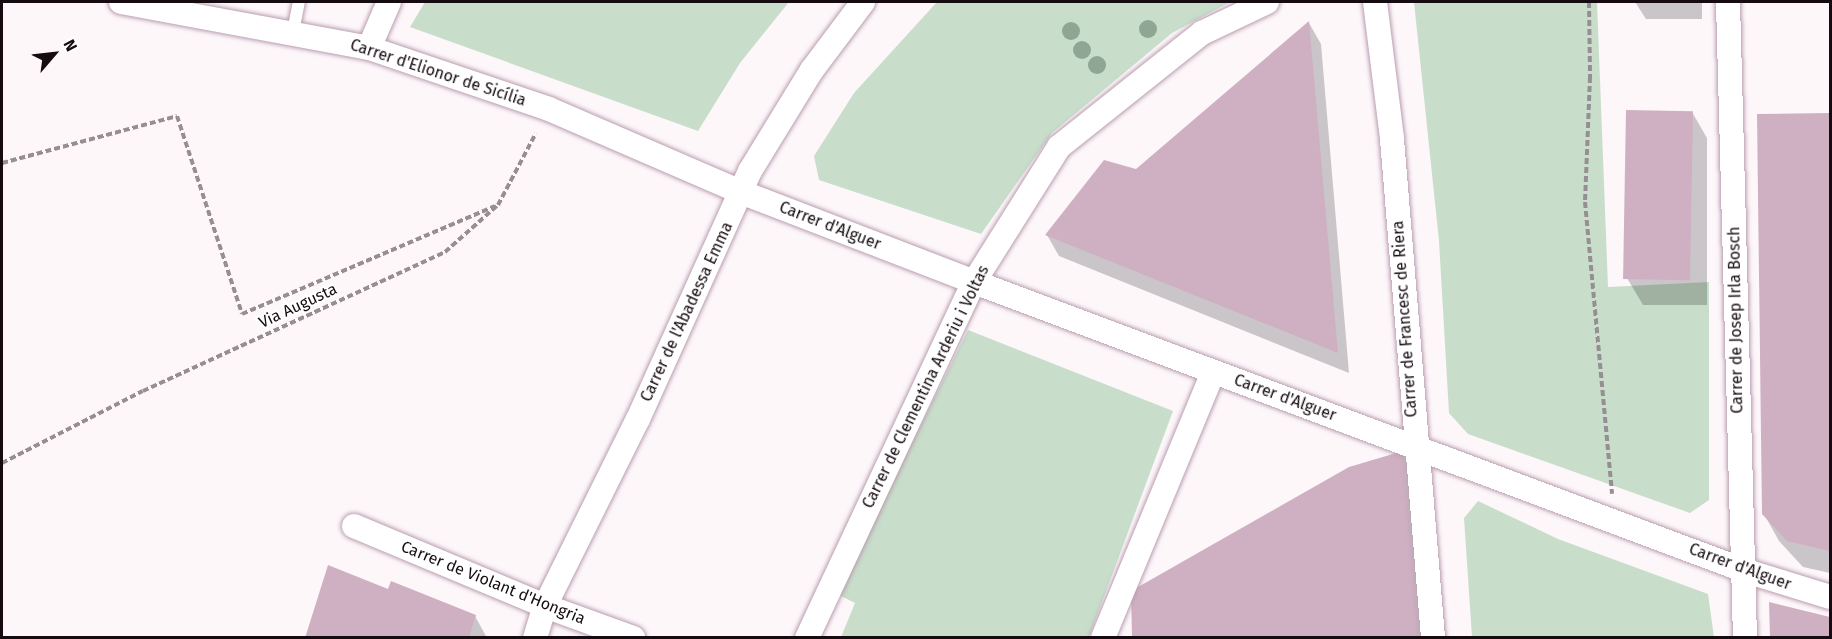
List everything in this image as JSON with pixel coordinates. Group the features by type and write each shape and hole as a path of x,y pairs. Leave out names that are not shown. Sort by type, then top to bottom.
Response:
{"street":[{"name":"Carrer d'Elionor de Sicília","path":"121,2 293,32 369,48 549,109 741,192"},
{"path":"369,48 389,2"},
{"name":"Carrer de l'Abadessa Emma","path":"535,638 545,606 638,419 741,192 812,70 863,2"},
{"name":"Carrer de Clementina Arderiu i Voltas","path":"807,638 974,282 1059,147 1202,33 1267,2"},
{"name":"Carrer de Francesc de Riera","path":"1375,2 1392,139 1415,446 1433,638"},
{"name":"Carrer de Josep Irla Bosch","path":"1728,2 1744,638"},
{"name":"Carrer d'Alguer","path":"741,192 974,282 1743,570 1830,597"},
{"path":"1103,638 1213,372"},
{"name":"Carrer de Violant d'Hongria","path":"354,526 545,606 633,638"}],"lane":[{"path":"293,32 299,2"}],"path":[{"path":"1588,2 1590,77 1585,202 1615,521"},
{"name":"Via Augusta","path":"2,463 143,391 445,252 498,204 549,109"},
{"path":"2,163 177,116 242,314 498,204"}],"green space":[{"path":"425,2 789,2 740,63 698,131 410,27"},
{"path":"937,2 1230,2 1172,33 1052,133 981,234 819,180 814,156 854,93"},
{"path":"1414,2 1597,2 1608,287 1709,282 1709,500 1690,513 1468,434 1449,413 1439,241"},
{"path":"968,330 1173,411 1089,637 841,637 855,603 837,594"},
{"path":"1478,501 1558,539 1708,594 1714,637 1472,637 1464,518"}],"building":[{"path":"1309,21 1338,353 1045,235 1104,160 1136,169"},
{"path":"1626,110 1693,111 1690,280 1623,279"},
{"path":"1830,113 1830,551 1787,541 1762,514 1757,114"},
{"path":"1403,451 1419,638 1132,638 1131,591 1349,467"},
{"path":"328,565 388,589 391,581 476,615 469,638 305,638"},
{"path":"1769,602 1830,617 1830,638 1770,638"}]}
